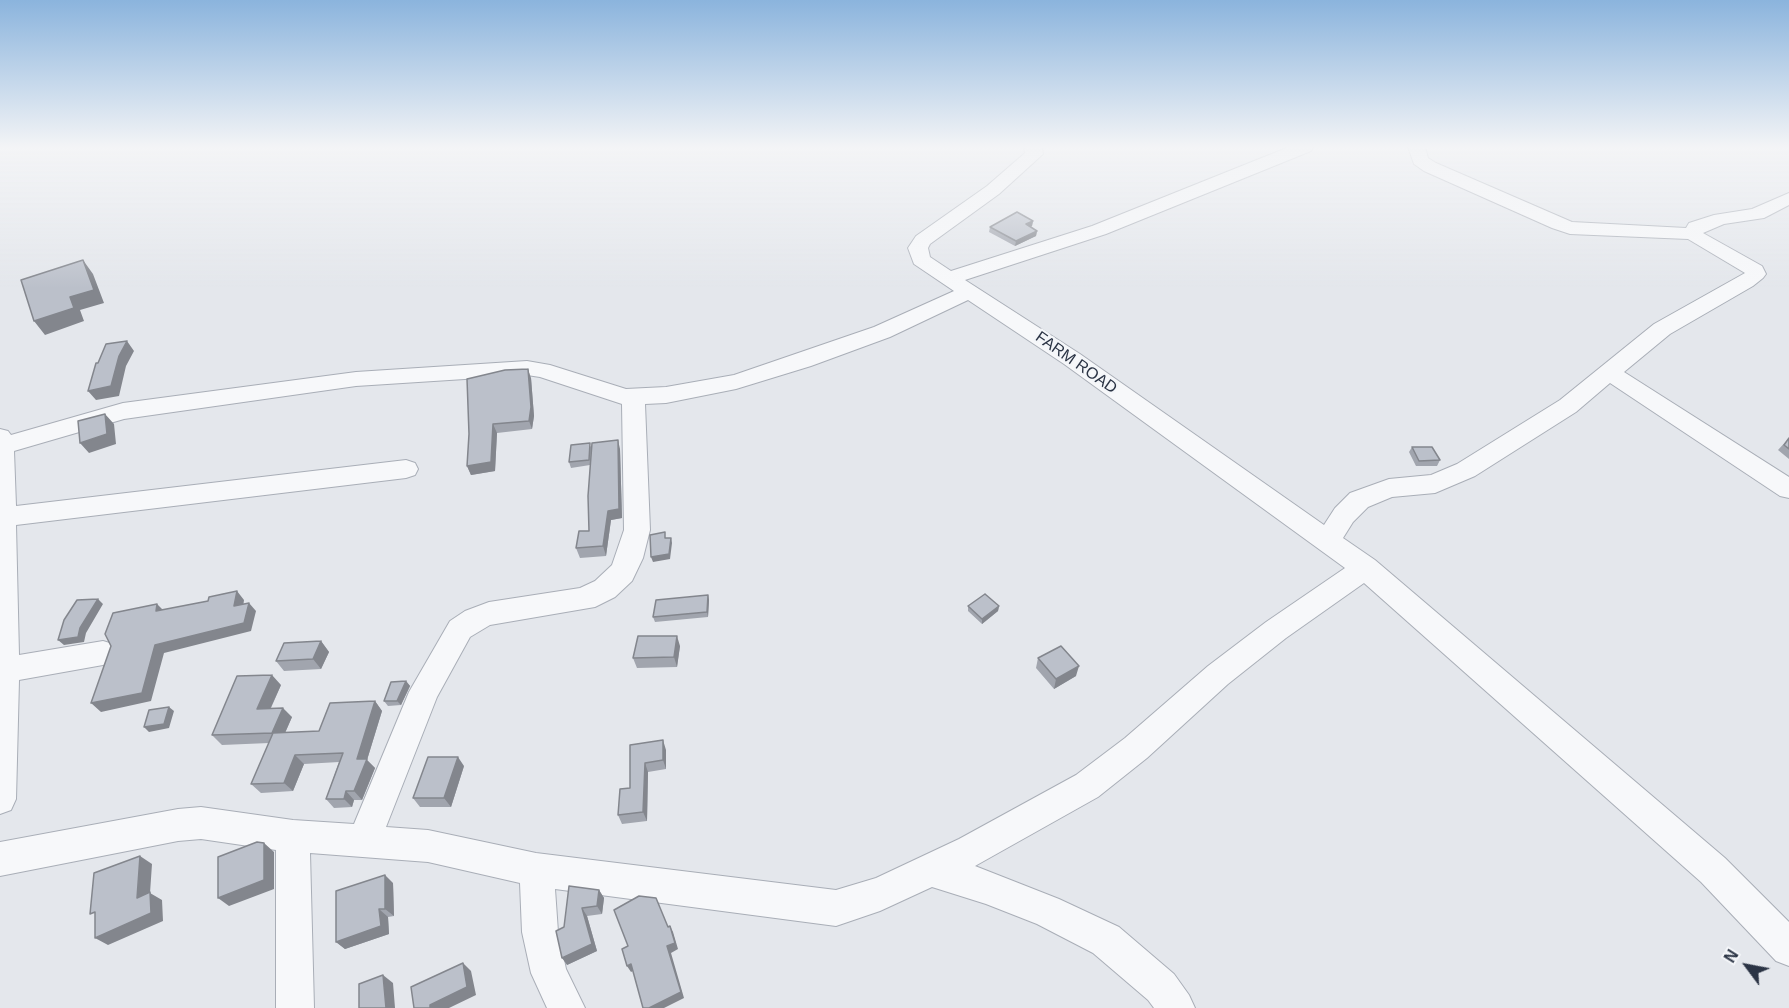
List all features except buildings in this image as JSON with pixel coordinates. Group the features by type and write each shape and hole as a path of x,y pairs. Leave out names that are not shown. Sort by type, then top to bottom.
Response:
{"street":[{"name":"FARM ROAD","path":"987,194 923,240 918,253 921,260 1072,359 1365,567 1713,870 1789,948"},
{"path":"950,278 1099,230 1188,194"},
{"path":"1328,540 1344,515 1359,500 1389,488 1445,481 1569,406 1662,329 1746,282 1756,274 1755,270 1746,263 1700,240 1693,234 1570,228 1491,194"},
{"path":"1693,234 1696,227 1757,214 1789,198"},
{"path":"0,799 4,670 1,442 123,411 356,380 527,368 542,370 610,393 633,397 666,395 736,382 803,361 882,332 971,291"},
{"path":"1609,372 1789,489"},
{"path":"364,841 424,692 460,629 467,623 489,614 585,599 605,589 622,573 630,558 637,530 633,397"},
{"path":"3,518 406,469"},
{"path":"0,859 178,825 201,824 293,836 428,846 536,870 836,908 880,894 971,851 1087,786 1137,748 1218,675 1365,567"},
{"path":"4,670 103,653"},
{"path":"293,836 295,1008"},
{"path":"536,870 540,932 549,973 566,1008"},
{"path":"931,870 986,887 1047,911 1106,940 1148,975 1176,1008"}]}
